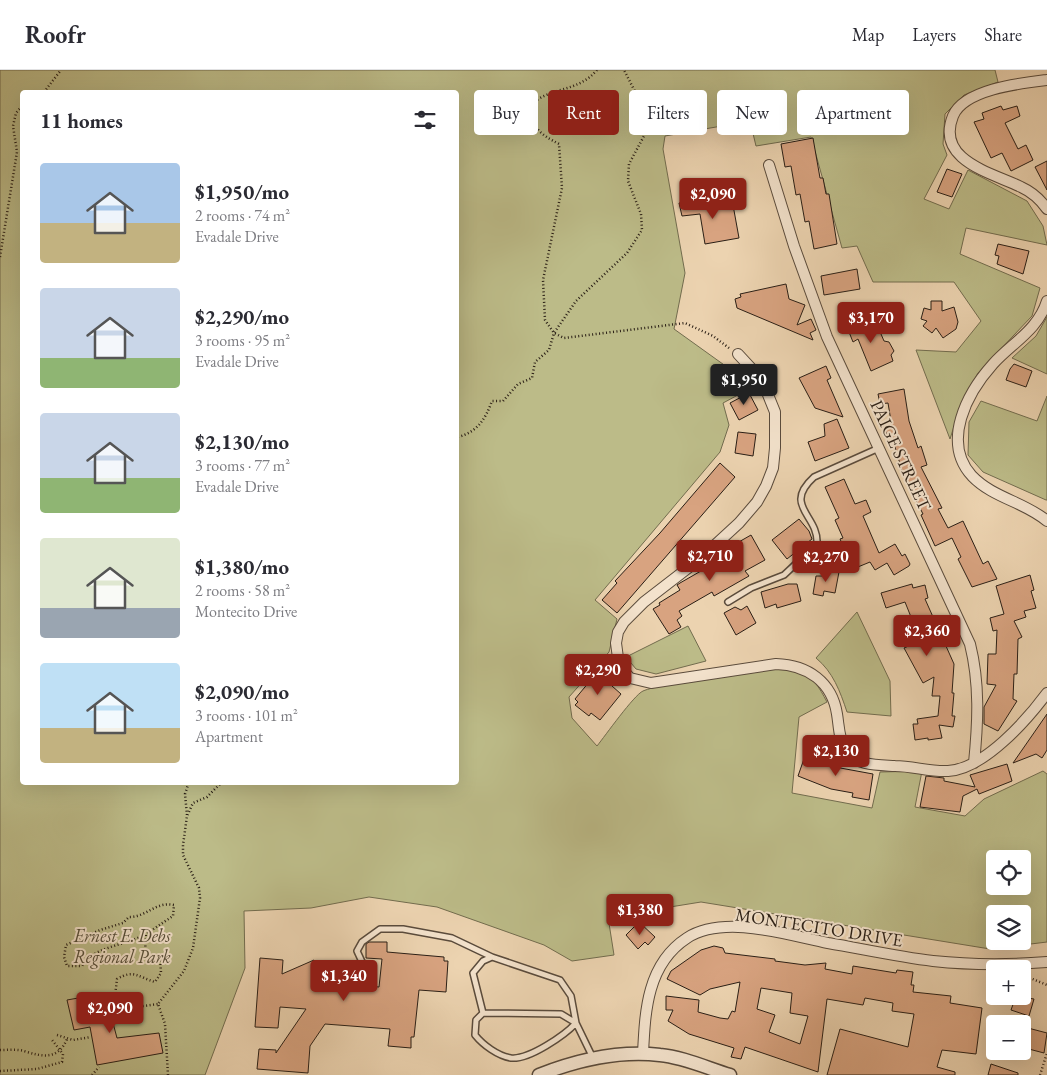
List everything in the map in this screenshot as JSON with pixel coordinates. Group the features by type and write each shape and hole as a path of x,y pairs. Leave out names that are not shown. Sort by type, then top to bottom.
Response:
{"street":[{"path":"1047,80 989,91 969,98 955,112 951,121 952,140 956,151 965,161 980,170 1032,193 1047,209"},
{"name":"PAIGE STREET","path":"769,165 794,246 824,329 970,644 978,690 974,763"},
{"path":"1047,301 1039,319 1030,331 1004,353 984,377 967,404 957,433 960,456 973,477 986,488 1023,505 1047,521"},
{"path":"738,354 752,366 762,380 775,412 776,429 773,468 757,502 739,523 701,558 644,602 624,622 618,632 616,643 622,669 630,678 651,683 733,669 790,664 816,676 826,686 837,712 841,740 846,751 853,758 864,763 936,772 962,769 974,763 1014,732 1047,693"},
{"name":"MONTECITO DRIVE","path":"643,1054 646,1010 655,975 663,960 687,938 702,931 715,928 750,928 892,955 968,964 1047,962"},
{"path":"539,1075 593,1058 643,1054 674,1058 730,1075"}],"lane":[{"path":"728,602 751,588 784,575 818,544 815,532 802,507 800,498 802,491 808,483 814,478 880,448"},
{"path":"364,964 357,951 362,942 380,929 403,929 452,938 492,957 560,980 571,996 576,1023 593,1058"},
{"path":"483,1013 473,973 483,961 492,957"},
{"path":"483,1013 561,1014 576,1023 567,1033 525,1056 511,1058 483,1045 475,1036 476,1020 483,1013"}],"path":[{"path":"46,90 61,70"},
{"path":"597,70 579,86 535,99 527,109 533,125 544,136 559,144 562,188 543,280 545,320 554,333 564,338 671,323 694,325 738,354"},
{"path":"459,437 468,434 482,424 492,401 503,401 518,384 532,378 535,362 549,350 554,333 576,301 627,253 642,230 642,214 628,181 629,164 651,124 624,70"},
{"path":"0,258 17,152 13,126 16,113 20,108"},
{"path":"112,1019 122,1009 158,1004 184,971 193,948 200,898 195,879 183,856 187,816 185,794 188,785"},
{"path":"187,816 193,803 208,797 219,785"},
{"path":"165,903 174,905 173,916 146,934 133,942 110,948 88,957 82,966 67,966 64,957 66,945 100,930 123,923 129,917 139,917 154,906 165,903"},
{"path":"122,1009 115,996 117,979 127,973 136,974 155,982 161,973 160,957 148,957 145,954 146,934"},
{"path":"1031,979 1047,985"},
{"path":"158,1004 166,1024 168,1075"},
{"path":"57,1035 73,1040 91,1037"},
{"path":"0,1050 23,1051 39,1056 52,1056 60,1050 67,1039"},
{"path":"0,1071 37,1069 62,1062 64,1058 52,1040"},
{"path":"1040,1075 1047,1053"},
{"path":"92,1075 99,1067"}],"green space":[{"name":"Ernest E. Debs Regional Park","path":"0,70 995,70 998,82 964,95 945,114 943,144 947,155 924,199 949,209 968,170 1027,201 1043,226 1047,245 966,228 960,254 1040,288 1032,316 978,373 961,404 950,439 916,350 956,352 981,321 954,282 873,282 857,246 842,248 811,137 756,146 753,135 787,135 787,90 717,90 717,127 707,129 707,90 629,90 629,135 671,135 665,136 663,149 685,273 674,329 727,367 751,388 723,403 729,425 720,452 595,600 617,619 609,652 569,697 572,718 597,746 643,691 721,675 746,672 787,669 803,672 815,683 827,702 799,717 792,793 872,808 880,772 922,771 915,807 965,816 984,799 1043,771 1047,774 1047,942 1031,944 1031,905 986,905 986,948 701,902 608,917 614,955 572,961 544,945 437,907 369,897 311,908 244,911 245,968 205,1075 0,1075"},
{"path":"1047,317 1047,374 1012,358 1036,336"},
{"path":"1047,396 1046,500 983,472 968,455 969,422 981,401 1037,421"},
{"path":"857,612 890,681 891,716 847,712 839,689 827,669 816,658"},
{"path":"688,626 706,661 656,674 636,669 626,657"}],"building":[{"path":"1001,106 1003,110 1017,106 1020,116 1005,123 1018,149 1026,145 1033,160 1011,171 1002,153 991,158 974,122 984,119 982,113"},
{"path":"813,138 820,178 823,178 826,194 829,194 837,244 814,249 809,221 805,222 800,194 796,195 791,166 785,167 781,144"},
{"path":"1047,161 1047,190 1035,167"},
{"path":"947,169 962,174 952,197 937,192"},
{"path":"707,198 711,209 733,205 739,238 705,244 700,214 682,216 679,203"},
{"path":"998,244 1029,251 1023,274 997,264 999,256 995,255"},
{"path":"857,269 860,289 824,295 821,276"},
{"path":"786,284 789,299 805,305 797,325 811,319 816,330 810,333 813,340 737,308 735,299 741,297 740,294"},
{"path":"931,301 942,301 942,311 954,307 958,322 956,329 943,338 936,328 932,333 923,326 927,321 921,319 924,308 931,310"},
{"path":"861,315 868,331 878,327 884,341 889,342 894,351 891,355 893,361 871,371 858,339 853,342 847,327 851,325 849,320"},
{"path":"1014,364 1032,371 1026,387 1006,380"},
{"path":"826,366 831,378 827,380 843,417 815,408 799,378"},
{"path":"904,389 909,421 918,448 921,446 927,465 921,467 942,508 938,509 948,528 963,521 983,564 988,561 997,579 972,587 958,559 961,557 952,538 935,546 921,515 923,514 904,477 891,434 887,435 883,424 891,421 888,403 880,404 878,394"},
{"path":"749,393 758,410 739,420 730,403"},
{"path":"837,419 849,448 815,461 808,442 825,436 824,424"},
{"path":"738,432 756,434 753,456 735,453"},
{"path":"720,463 735,477 617,613 602,600 617,583 615,581 660,533"},
{"path":"844,479 855,504 866,500 871,512 863,516 879,553 895,544 902,556 905,554 910,564 909,566 894,575 887,563 875,570 870,562 853,569 840,539 843,538 835,520 839,518 825,487"},
{"path":"799,519 809,531 812,539 787,559 772,540"},
{"path":"751,535 765,560 745,571 749,576 714,596 712,592 679,611 682,616 677,620 681,627 669,634 653,609 680,590 677,585 727,556 739,547 737,543"},
{"path":"826,570 839,572 835,593 824,591 823,596 813,594 816,576 825,576"},
{"path":"1030,575 1034,590 1031,591 1036,608 1024,611 1026,617 1014,621 1022,637 1018,639 1017,674 1014,674 1013,699 1017,701 998,731 984,724 984,707 996,685 987,684 988,654 996,654 997,630 993,631 990,618 1004,614 996,586"},
{"path":"788,584 797,584 801,601 777,608 776,604 765,608 761,592"},
{"path":"912,584 913,588 925,585 928,598 925,599 954,664 952,716 955,716 953,727 939,725 942,738 915,740 913,724 918,724 917,719 938,716 940,696 932,696 934,677 923,683 904,648 918,642 909,624 913,622 905,602 886,608 881,593"},
{"path":"747,606 756,623 736,635 724,613 735,607 741,610"},
{"path":"599,670 614,683 612,686 621,694 600,720 591,713 589,716 575,705 578,702 575,699"},
{"path":"1047,714 1047,750 1042,758 1036,754 1013,763"},
{"path":"817,749 828,753 824,765 873,774 869,800 852,797 853,793 831,789 798,776 805,756 813,759"},
{"path":"1007,764 1012,781 979,794 977,789 963,796 960,812 920,807 926,776 944,778 944,781 975,787 970,775"},
{"path":"639,922 655,937 648,945 645,942 638,949 626,935"},
{"path":"369,942 387,942 387,952 444,957 444,961 448,961 446,992 419,990 414,1037 411,1037 411,1048 388,1046 390,1029 325,1024 310,1046 308,1073 257,1069 259,1049 276,1050 276,1053 306,1009 280,1007 278,1028 255,1027 260,958 283,960 282,974 314,960 324,982 379,987 382,959 366,958 366,944"},
{"path":"714,946 723,948 725,953 775,959 775,961 805,965 826,963 825,969 852,974 853,966 896,973 897,970 913,972 911,985 914,985 913,992 951,996 950,1003 982,1008 976,1054 942,1050 937,1067 955,1072 955,1075 827,1075 840,1029 908,1047 914,1014 892,1011 893,1003 865,998 863,1005 827,999 818,1072 745,1047 741,1059 731,1057 734,1048 689,1034 668,1021 673,1010 666,1010 666,996 699,1000 698,1012 720,1018 728,1019 732,1011 735,1012 740,982 710,989 700,995 667,979 671,971 701,950","holes":["761,988 792,993 790,1013 808,1016 800,1044 769,1032 775,1015 757,1009"]},
{"path":"95,995 98,1010 109,1008 117,1038 159,1033 163,1053 97,1065 90,1027 74,1030 67,1000"},
{"path":"1031,998 1034,999 1029,1015 1011,1010 1013,1005 1031,1005"},
{"path":"1031,1029 1047,1033 1044,1053 1031,1050"},
{"path":"991,1064 1018,1073 1018,1075 988,1075"}]}
